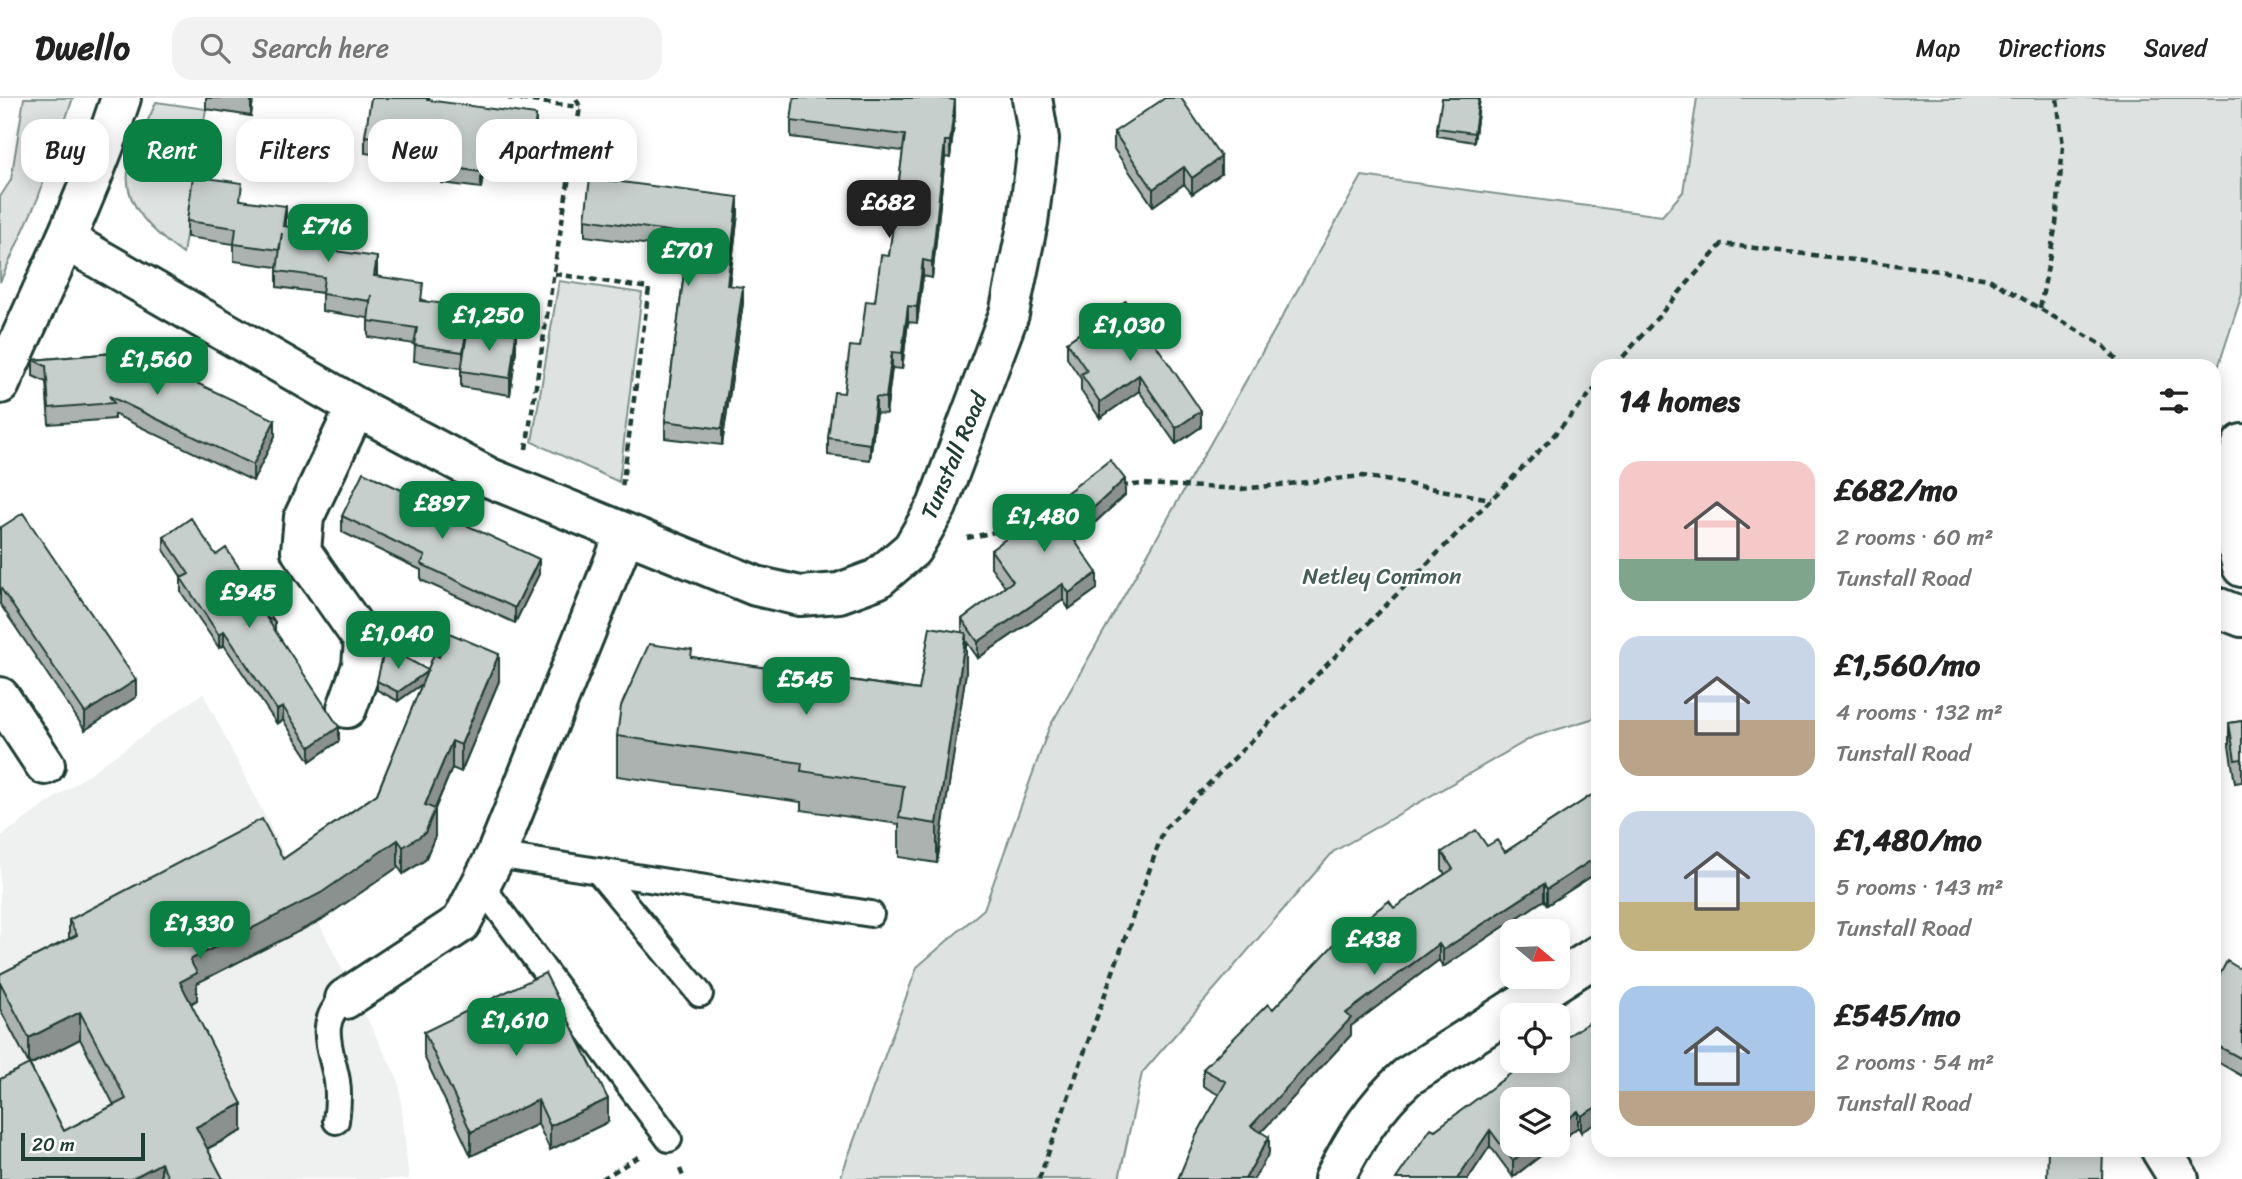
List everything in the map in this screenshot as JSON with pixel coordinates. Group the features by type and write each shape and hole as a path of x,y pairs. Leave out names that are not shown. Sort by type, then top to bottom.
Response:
{"street":[{"path":"0,384 66,240 108,140 121,98"},
{"name":"Tunstall Road","path":"66,240 356,407 519,490 755,586 800,596 839,593 877,579 912,550 937,506 1010,314 1028,222 1039,139 1032,98"},
{"path":"346,708 362,666 364,641 301,551 304,517 356,407"},
{"path":"2242,444 2227,503 2242,567"},
{"path":"345,999 461,923 489,870 621,532"},
{"path":"2221,609 2242,617"},
{"path":"0,697 45,765"},
{"path":"1335,1179 1360,1130 1389,1093 1407,1077 1591,960"},
{"path":"2165,1157 2179,1179"}],"lane":[{"path":"489,870 598,871 871,914"},
{"path":"489,870 669,1139"},
{"path":"598,871 700,994"},
{"path":"336,1121 339,1097 328,1029 333,1008 345,999"}],"path":[{"path":"508,98 580,107"},
{"path":"519,490 580,107 576,98"},
{"path":"2040,309 2056,224 2063,146 2057,98"},
{"path":"1621,359 1722,244 1989,279 2104,346 2116,359"},
{"path":"555,274 649,288 621,532"},
{"path":"1039,1179 1164,829 1491,499 1591,392"},
{"path":"1108,488 1143,484 1242,489 1363,476 1491,499"},
{"path":"912,550 1013,528 1048,509"},
{"path":"602,1179 669,1139"}],"shaded area":[{"path":"203,693 399,1082 409,1179 0,1179 0,837"}],"green space":[{"path":"24,98 73,98 66,119 21,119 21,182 44,182 0,282 0,197 11,180"},
{"name":"Netley Common","path":"1697,98 2242,98 2242,294 2221,359 1591,359 1591,719 1533,737 1333,852 1142,1073 1119,1179 840,1179 917,967 984,909 1049,728 1362,176 1662,216 1683,192"},
{"path":"156,102 206,109 204,119 148,119"},
{"path":"128,182 194,182 183,254 162,238 143,218 130,194"},
{"path":"559,281 642,293 619,482 532,442"}],"building":[{"path":"371,98 427,98 536,115 536,119 476,119 476,171 462,169 462,119 368,119 368,136 365,136"},
{"path":"794,98 955,100 950,141 945,141 932,262 923,260 917,307 908,306 902,353 892,352 886,398 876,397 870,444 828,438 834,392 844,393 850,346 860,347 866,301 875,302 881,255 889,256 905,135 791,121"},
{"path":"1165,98 1181,98 1221,157 1192,178 1184,167 1153,189 1114,132"},
{"path":"1442,98 1479,98 1474,133 1437,128"},
{"path":"222,180 242,183 240,200 286,206 283,226 331,233 328,250 377,257 374,276 423,283 421,301 470,307 463,352 414,345 417,328 368,321 371,295 370,301 322,294 324,277 277,271 282,233 279,250 234,244 236,228 187,221 192,182"},
{"path":"590,182 621,182 738,197 727,285 743,287 722,429 665,421 689,234 585,219"},
{"path":"1126,301 1201,411 1176,428 1139,375 1100,402 1081,374 1087,371 1067,342"},
{"path":"468,327 516,334 510,378 461,371"},
{"path":"133,342 154,351 150,361 275,420 253,465 109,396 114,403 49,408 46,366 33,360 114,353 114,344"},
{"path":"1110,460 1125,479 1068,531 1097,573 1069,593 1063,584 978,642 962,619 1013,581 991,550"},
{"path":"363,472 425,501 423,505 539,559 515,608 421,564 425,556 342,516"},
{"path":"23,513 136,680 85,713 0,587 0,528"},
{"path":"191,518 216,555 226,548 275,622 266,617 339,727 310,747 283,707 277,710 224,631 219,635 181,578 189,574 164,537"},
{"path":"930,627 966,633 937,824 899,818 904,786 801,771 802,763 617,736 621,706 649,644 692,650 691,657 919,690"},
{"path":"449,633 499,654 461,745 452,741 425,805 435,809 425,833 403,847 398,840 321,893 190,960 197,973 180,982 242,1104 196,1127 223,1179 169,1179 161,1163 131,1179 0,1179 0,1079 29,1064 64,1131 126,1099 80,1012 29,1038 0,982 0,974 77,935 69,920 262,819 283,859 377,794 434,654 439,657"},
{"path":"385,647 428,670 398,692 377,681"},
{"path":"2242,721 2242,759 2235,760 2229,723"},
{"path":"1591,796 1591,861 1547,889 1544,884 1443,950 1439,944 1346,1013 1351,1018 1251,1126 1269,1137 1245,1179 1178,1179 1196,1136 1226,1082 1203,1069 1268,1004 1273,1009 1340,938 1389,901 1394,908 1453,869 1442,852 1476,830 1487,846 1497,840 1505,852"},
{"path":"2227,961 2242,970 2242,1059 2221,1048 2221,972"},
{"path":"545,973 608,1099 550,1126 538,1100 471,1132 424,1032"},
{"path":"1591,1021 1591,1110 1581,1116 1578,1111 1570,1117 1570,1087 1500,1087 1500,1143 1490,1130 1457,1179 1396,1179 1431,1128 1435,1130 1512,1073 1570,1073 1570,1034"},
{"path":"2048,1157 2103,1157 2102,1179 2047,1179"}]}
